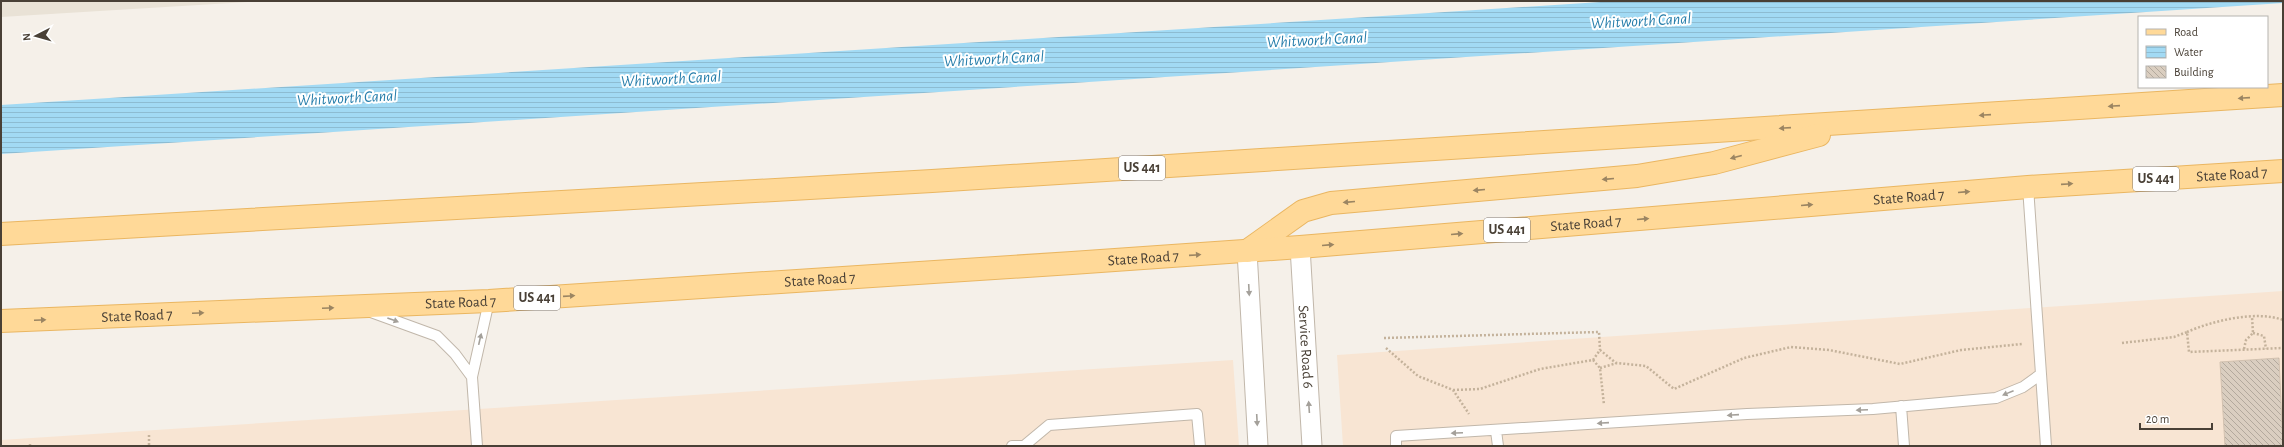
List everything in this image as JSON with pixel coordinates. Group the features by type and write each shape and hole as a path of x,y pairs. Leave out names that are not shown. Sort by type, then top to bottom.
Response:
{"main road":[{"name":"US 441","path":"1,234 940,181 2283,95"},
{"path":"1247,251 1303,210 1331,203 1637,176 1714,163 1869,122"},
{"name":"State Road 7","path":"1,321 489,301 1247,251 2028,187 2283,171"}],"street":[{"name":"Service Road 6","path":"1300,247 1312,446"},
{"path":"1247,251 1258,446"}],"lane":[{"path":"2028,187 2046,446"},
{"path":"477,446 472,377 489,301"},
{"path":"356,306 437,336 455,354 472,377"},
{"path":"1396,446 1396,436 1901,406 1996,398 2023,387 2041,374"},
{"path":"1901,406 1904,446"},
{"path":"1012,446 1025,446 1049,425 1197,414 1200,446"},
{"path":"1496,431 1498,446"}],"path":[{"path":"2122,342 2174,337 2201,326 2240,317 2276,318 2283,320"},
{"path":"2244,349 2246,340 2253,333 2252,317"},
{"path":"1384,338 1599,332 1600,350 1593,360 1540,369 1480,388 1453,390 1418,376 1386,348"},
{"path":"2187,332 2189,352 2283,348"},
{"path":"2253,333 2264,336 2266,348"},
{"path":"1600,368 1617,363 1646,366 1674,389 1744,358 1791,347 1829,350 1900,364 1961,350 2023,344"},
{"path":"1600,350 1617,363"},
{"path":"1593,360 1600,368 1604,406"},
{"path":"1453,390 1470,414"},
{"path":"149,435 149,446"}],"shaded area":[{"path":"1,1 266,1 1,17"},
{"path":"2283,291 2283,446 1343,446 1337,355"},
{"path":"1233,360 1239,446 1,446 1,440"}],"water":[{"name":"Whitworth Canal","path":"1616,1 2283,1 2283,3 1,154 1,105"}],"building":[{"path":"2279,358 2283,446 2225,446 2220,362"}]}
